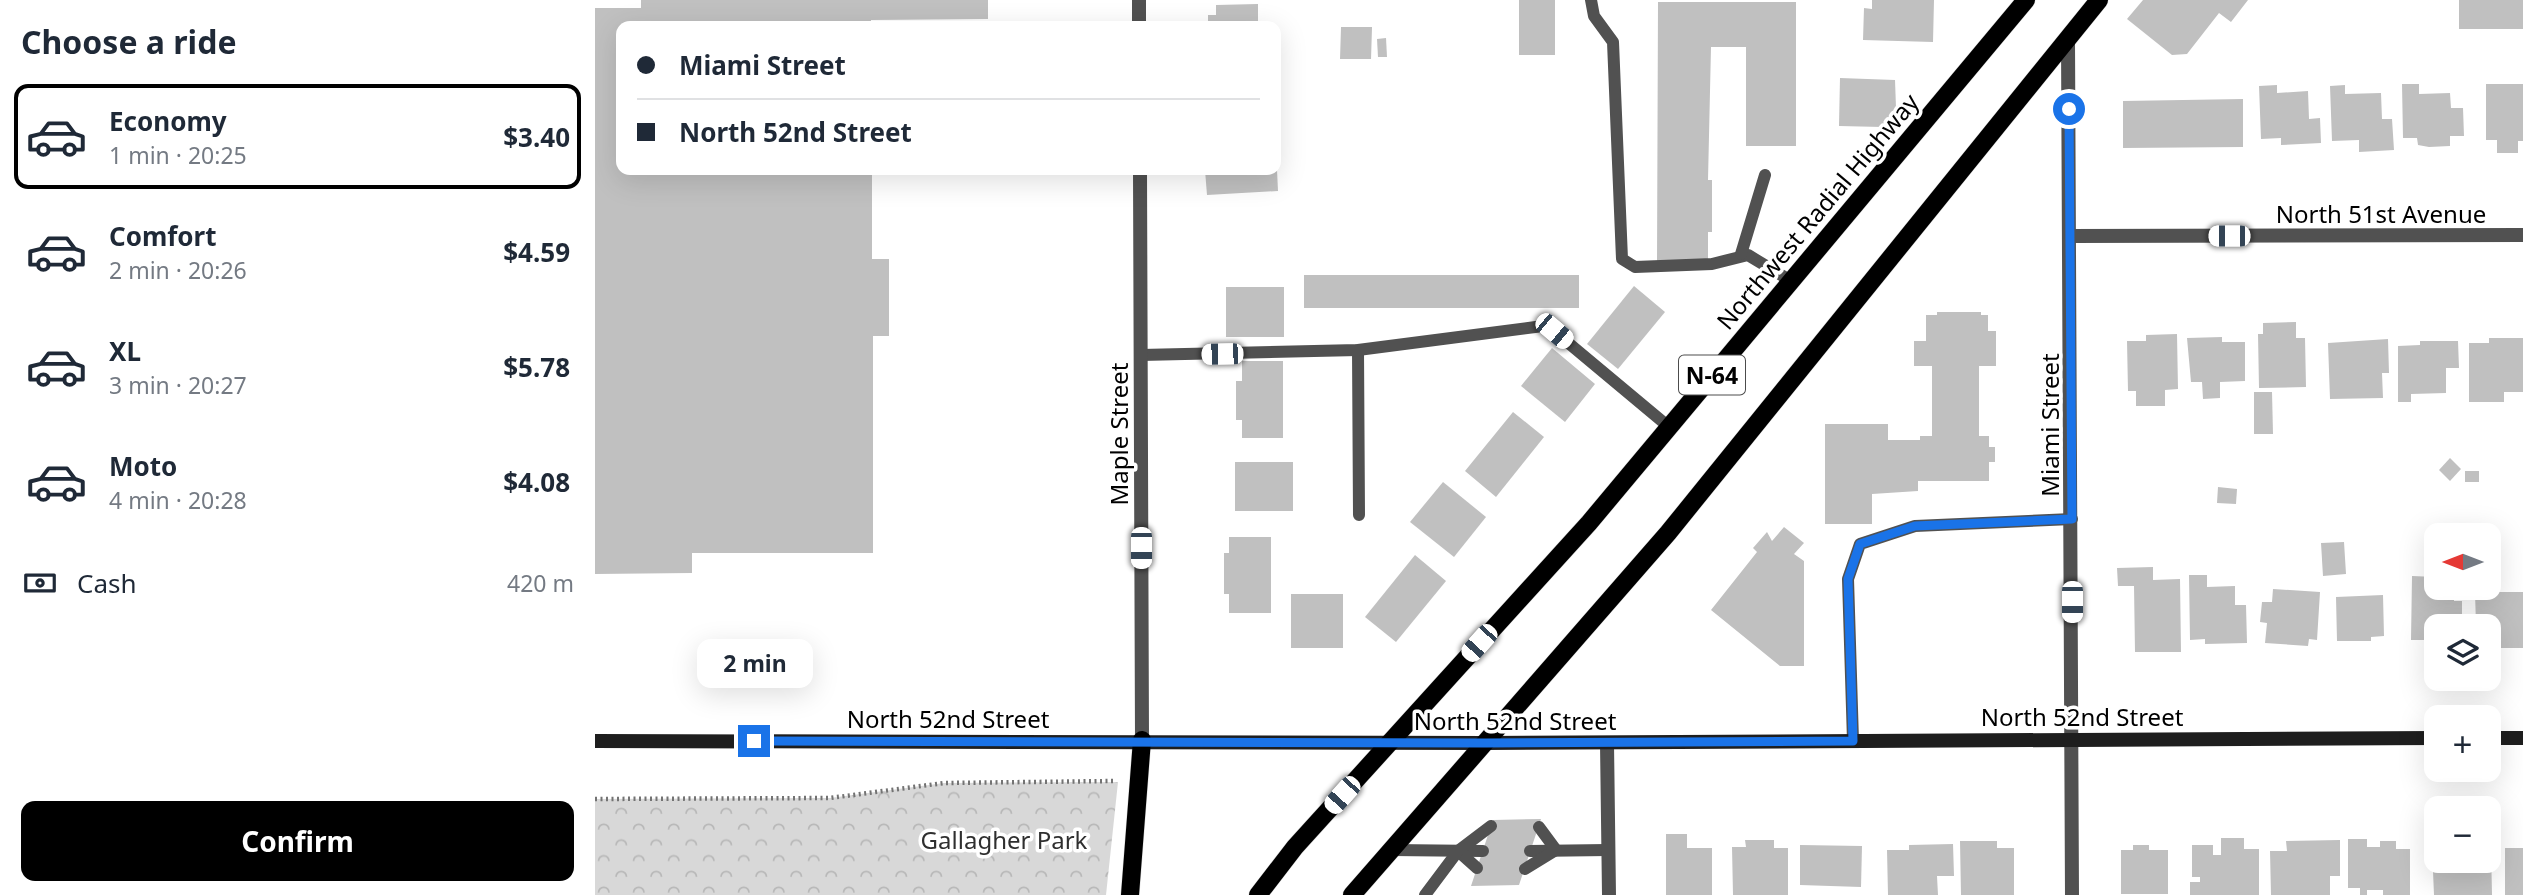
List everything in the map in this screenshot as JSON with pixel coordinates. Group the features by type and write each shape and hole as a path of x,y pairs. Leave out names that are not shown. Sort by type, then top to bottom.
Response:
{"main road":[{"name":"Northwest Radial Highway","path":"1258,895 1295,847 1589,523 2026,0"},
{"name":"N-64","path":"1352,895 1668,533 2099,0"},
{"path":"1130,895 1142,740"}],"street":[{"path":"1139,0 1139,21"},
{"name":"Miami Street","path":"2069,40 2073,895"},
{"name":"Maple Street","path":"1140,175 1142,740"},
{"name":"North 51st Avenue","path":"2071,236 2523,235"},
{"name":"North 52nd Street","path":"595,741 1607,743 2424,738"},
{"path":"2501,738 2523,738"},
{"path":"1607,743 1609,895"}],"lane":[{"path":"1591,0 1594,16 1613,42 1622,259 1635,267 1711,264 1741,254 1748,255 1791,281"},
{"path":"1741,254 1765,174"},
{"path":"1141,355 1358,350 1543,326 1554,331 1669,428"},
{"path":"1358,350 1359,515"},
{"path":"1853,741 1848,579 1860,544 1915,526 2072,519"},
{"path":"1425,895 1458,851 1491,826"},
{"path":"1539,827 1556,850"},
{"path":"1392,850 1483,851"},
{"path":"1525,869 1556,850"},
{"path":"1531,851 1608,850"},
{"path":"1458,851 1477,868"}],"path":[{"path":"595,799 830,798 944,783 1118,782"}],"green space":[{"name":"Gallagher Park","path":"1118,782 1106,895 595,895 595,799 830,798 944,783"}],"building":[{"path":"641,0 988,0 988,19 616,21 616,175 872,175 872,259 889,259 889,336 873,336 873,553 692,553 692,573 595,574 595,8 641,8"},
{"path":"1519,0 1555,0 1555,55 1519,55"},
{"path":"1872,0 1934,0 1933,42 1863,40 1864,8 1872,9"},
{"path":"2143,0 2248,0 2231,22 2219,13 2187,54 2172,55 2127,19"},
{"path":"2459,0 2523,0 2523,29 2459,29"},
{"path":"1658,2 1796,2 1796,146 1746,146 1746,47 1711,47 1708,180 1712,180 1712,232 1708,232 1708,261 1657,261"},
{"path":"1258,4 1258,21 1208,21 1208,15 1216,15 1216,5"},
{"path":"1341,27 1372,27 1371,59 1340,59"},
{"path":"1386,38 1387,57 1378,57 1377,39"},
{"path":"1840,78 1895,80 1896,108 1882,127 1839,126"},
{"path":"2402,84 2419,84 2419,94 2450,93 2451,108 2463,108 2464,136 2450,136 2450,146 2429,147 2418,145 2417,138 2403,138"},
{"path":"2486,84 2523,84 2523,141 2518,141 2518,153 2497,153 2497,140 2486,140"},
{"path":"2277,85 2277,93 2308,91 2309,119 2320,118 2321,143 2281,145 2281,138 2261,139 2259,86"},
{"path":"2345,85 2345,94 2381,93 2382,119 2392,119 2394,150 2359,152 2359,140 2332,141 2330,86"},
{"path":"2243,99 2243,147 2123,148 2123,101"},
{"path":"1205,175 1277,175 1278,191 1207,195"},
{"path":"1304,275 1579,275 1579,308 1304,308"},
{"path":"1634,286 1665,312 1618,369 1587,344"},
{"path":"1226,287 1284,287 1284,337 1226,337"},
{"path":"1937,312 1981,312 1981,315 1988,315 1988,331 1996,331 1996,366 1979,366 1979,436 1989,436 1989,447 1995,447 1995,462 1989,462 1989,481 1918,481 1918,491 1872,494 1872,524 1825,524 1825,424 1888,424 1888,440 1920,440 1920,436 1932,436 1932,366 1914,366 1914,341 1926,341 1926,315 1937,315"},
{"path":"2296,322 2296,338 2305,338 2306,387 2259,388 2258,334 2263,334 2263,323"},
{"path":"2177,334 2178,389 2165,390 2165,406 2136,406 2136,391 2128,391 2127,341 2146,341 2146,335"},
{"path":"2222,337 2222,342 2245,342 2245,381 2220,382 2220,398 2203,399 2202,382 2191,382 2187,338"},
{"path":"2489,338 2523,338 2523,392 2504,392 2504,402 2469,402 2469,343 2489,343"},
{"path":"2388,339 2389,373 2382,373 2383,398 2330,399 2328,343"},
{"path":"2420,341 2458,341 2459,368 2446,368 2446,393 2411,394 2411,402 2398,402 2398,346 2420,345"},
{"path":"1552,348 1595,384 1565,422 1521,386"},
{"path":"1242,361 1283,361 1283,438 1242,438 1242,420 1236,420 1236,381 1242,381"},
{"path":"2254,392 2272,392 2273,434 2254,434"},
{"path":"1513,412 1544,437 1496,497 1465,471"},
{"path":"2450,458 2461,469 2450,481 2439,470"},
{"path":"1235,462 1293,462 1293,511 1235,511"},
{"path":"2465,471 2479,471 2479,482 2465,482"},
{"path":"1443,482 1486,517 1454,557 1410,522"},
{"path":"2218,487 2237,489 2236,504 2217,503"},
{"path":"1784,527 1804,543 1794,554 1804,561 1804,666 1780,666 1711,610 1757,552 1753,548 1767,532 1772,541"},
{"path":"1229,537 1271,537 1271,613 1229,613 1229,594 1224,594 1224,553 1229,553"},
{"path":"2344,542 2346,574 2323,576 2321,543"},
{"path":"1415,555 1446,581 1396,642 1365,617"},
{"path":"2153,567 2153,580 2180,579 2181,652 2135,652 2134,586 2118,586 2117,568"},
{"path":"2189,575 2207,575 2207,587 2235,586 2235,605 2246,605 2247,643 2205,644 2205,639 2190,640"},
{"path":"2412,576 2424,576 2424,600 2462,601 2462,614 2424,614 2424,640 2411,640"},
{"path":"2273,589 2320,592 2317,640 2309,639 2308,646 2265,643 2267,623 2260,622 2262,602 2272,602"},
{"path":"2501,592 2523,592 2523,648 2501,648 2501,614 2476,614 2475,600 2501,600"},
{"path":"1291,594 1343,594 1343,648 1291,648"},
{"path":"2383,595 2384,636 2371,637 2371,641 2337,641 2336,597"},
{"path":"1541,819 1519,885 1471,886 1493,820"},
{"path":"1666,834 1687,834 1687,848 1712,848 1712,895 1666,895"},
{"path":"2221,838 2244,838 2244,849 2259,849 2259,895 2190,895 2190,882 2200,882 2200,877 2192,877 2192,845 2213,845 2213,855 2221,855"},
{"path":"2348,839 2367,839 2367,847 2380,847 2380,841 2396,841 2396,849 2410,849 2410,895 2383,895 2383,890 2367,890 2367,895 2360,895 2360,888 2348,888"},
{"path":"1745,840 1774,840 1774,848 1788,848 1788,895 1733,895 1732,847 1746,847"},
{"path":"2340,840 2340,876 2330,876 2330,895 2271,895 2270,851 2287,851 2286,841"},
{"path":"1960,841 1997,841 1997,848 2014,848 2014,895 1961,895"},
{"path":"1953,844 1954,876 1937,876 1938,895 1888,895 1887,850 1909,850 1909,845"},
{"path":"1800,845 1862,846 1861,887 1800,885"},
{"path":"2133,845 2149,845 2149,850 2168,850 2168,894 2121,894 2121,850 2133,850"},
{"path":"2505,848 2523,848 2523,895 2505,895"},
{"path":"2433,873 2492,873 2492,895 2434,895"}],"route":[{"path":"754,741 1853,741 1848,579 1854,554 1860,544 1915,526 2072,519 2069,109"}]}
